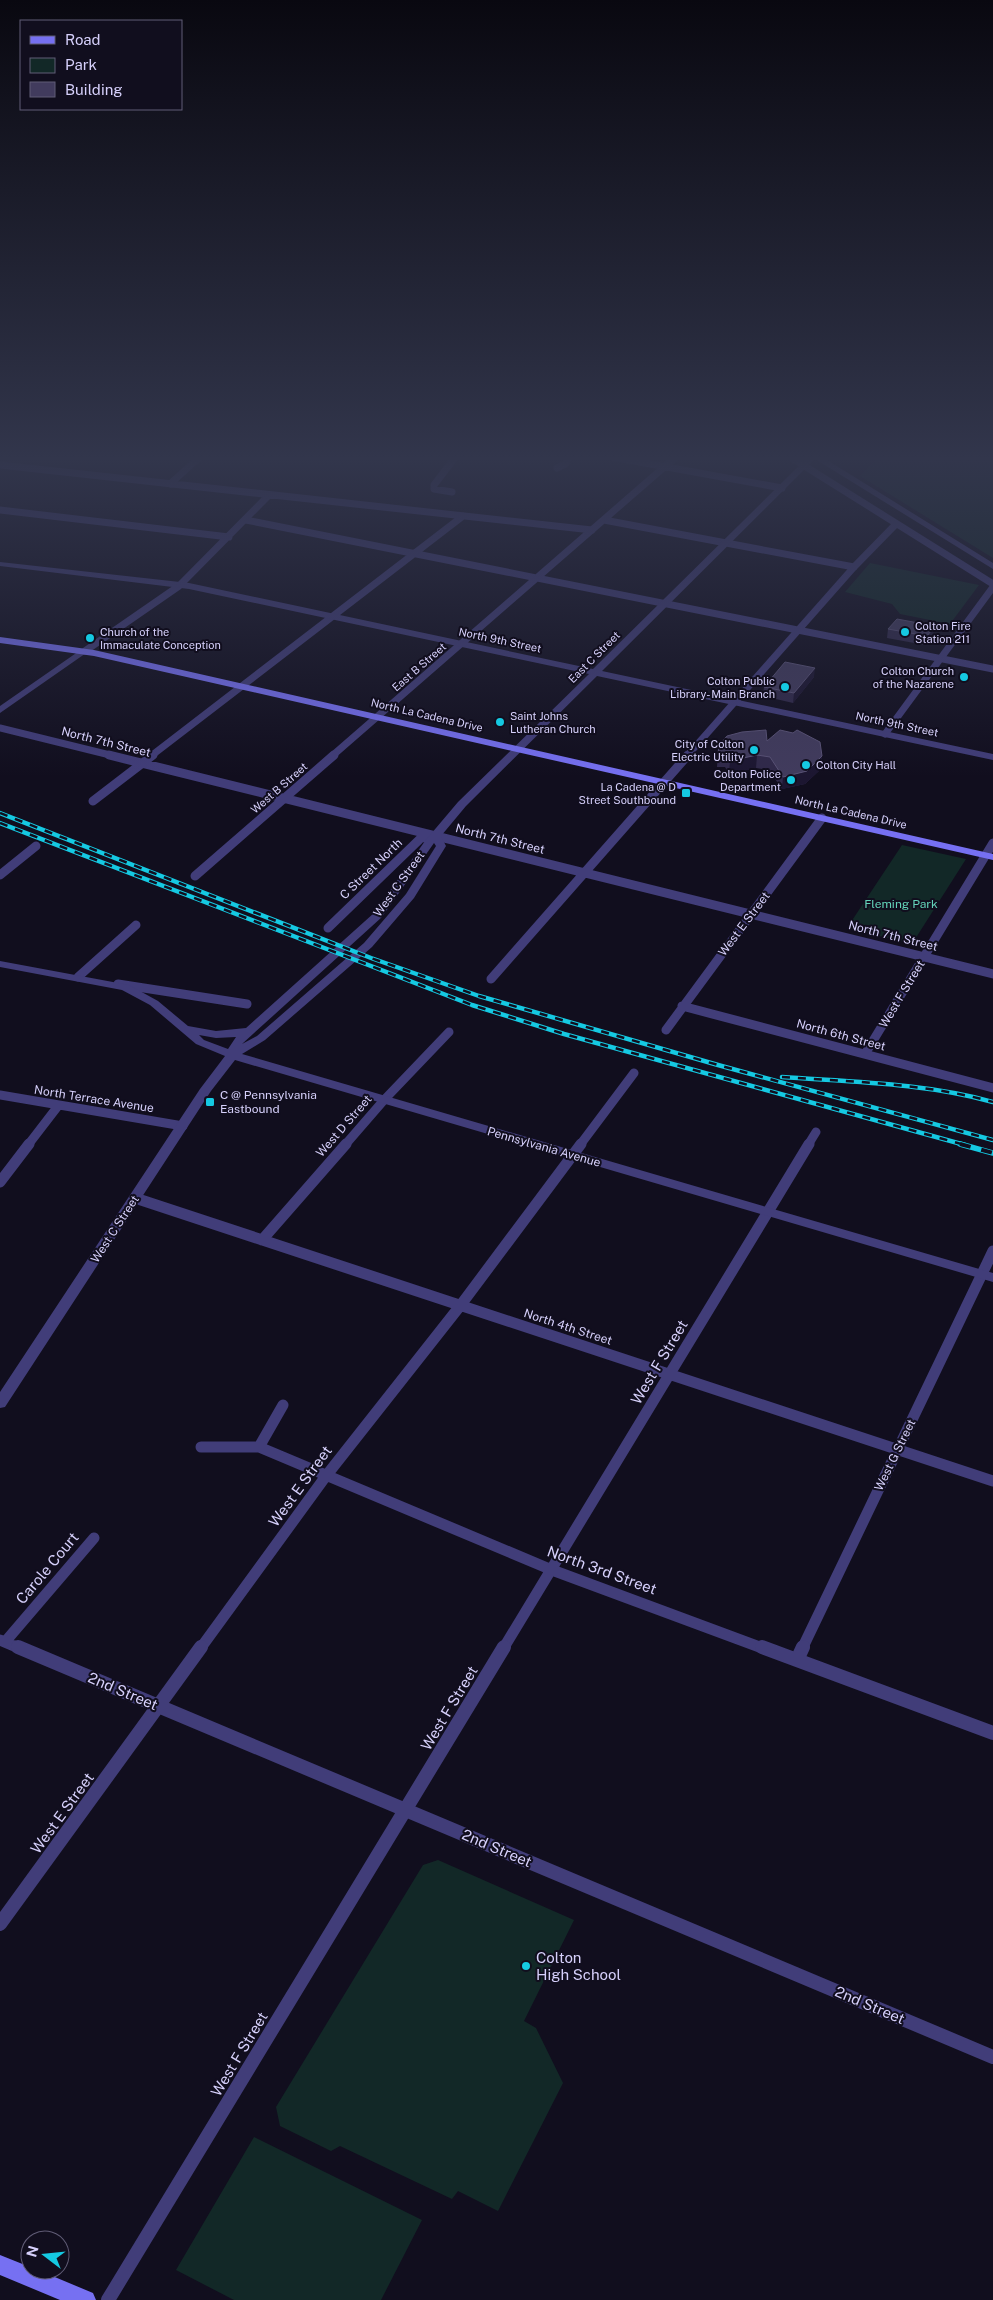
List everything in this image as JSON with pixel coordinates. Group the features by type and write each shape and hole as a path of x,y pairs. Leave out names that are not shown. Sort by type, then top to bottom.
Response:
{"main road":[{"name":"North La Cadena Drive","path":"0,640 85,651 989,856"},
{"path":"0,2265 86,2300"}],"street":[{"path":"0,710 178,586 203,562"},
{"path":"93,801 404,562"},
{"path":"457,562 993,669"},
{"name":"East B Street","path":"377,717 555,562"},
{"name":"East C Street","path":"518,749 706,562"},
{"path":"830,562 854,567"},
{"path":"491,978 800,631 859,562"},
{"path":"885,734 993,586 956,562"},
{"name":"North 9th Street","path":"0,564 178,586 993,757"},
{"name":"West B Street","path":"195,876 377,717"},
{"name":"North 7th Street","path":"0,728 993,974"},
{"name":"West C Street","path":"0,1404 211,1083 232,1055 237,1042 357,936 378,915 429,843 458,809 518,749"},
{"name":"West E Street","path":"666,1030 822,818"},
{"name":"West C Street","path":"232,1055 261,1038 379,933 410,896 441,846 436,836"},
{"name":"C Street North","path":"328,928 422,838 436,836"},
{"name":"West F Street","path":"865,1054 989,856 993,843"},
{"path":"0,875 36,846"},
{"path":"0,865 10,867"},
{"path":"78,977 136,925"},
{"name":"Pennsylvania Avenue","path":"0,964 247,1004"},
{"name":"Pennsylvania Avenue","path":"112,983 137,992 154,1003 200,1042 232,1055 988,1276"},
{"name":"North 6th Street","path":"682,1006 993,1088"},
{"path":"184,1028 216,1035 232,1035 252,1029"},
{"name":"West D Street","path":"262,1240 384,1100 449,1032"},
{"name":"West E Street","path":"0,1924 326,1476 460,1306 634,1073"},
{"name":"North Terrace Avenue","path":"0,1096 183,1126"},
{"path":"0,1182 58,1106"},
{"name":"West F Street","path":"108,2300 816,1132"},
{"name":"North 4th Street","path":"135,1198 362,1271 460,1306 993,1482"},
{"name":"West G Street","path":"797,1660 898,1450 988,1276 993,1251"},
{"path":"259,1447 282,1405"},
{"name":"North 3rd Street","path":"200,1447 259,1447 552,1570 993,1733"},
{"name":"Carole Court","path":"3,1641 94,1538"},
{"name":"2nd Street","path":"3,1641 993,2057"}],"green space":[{"path":"870,563 979,585 950,624 900,614 892,604 845,592"},
{"name":"Fleming Park","path":"902,845 966,859 912,944 847,928"},
{"path":"438,1860 574,1920 524,2021 536,2028 563,2083 498,2211 458,2191 452,2199 340,2146 331,2151 280,2126 276,2107 423,1865"},
{"path":"254,2137 422,2220 381,2300 234,2300 176,2270"}],"building":[{"path":"897,619 935,626 927,636 888,629"},
{"path":"785,662 815,668 794,693 764,687"},
{"path":"766,730 767,741 780,730 793,733 797,730 820,742 822,756 807,771 783,777 770,757 757,755 730,761 725,754 718,754 719,745 727,736 742,732"}],"railway":[{"path":"0,813 371,958 479,996 718,1065 993,1140"},
{"path":"0,823 472,1005 564,1034 965,1145"},
{"path":"782,1077 915,1087 993,1102"},
{"path":"960,1144 993,1153"}],"place":[{"name":"Colton Fire Station 211","path":"905,632"},
{"name":"Church of the Immaculate Conception","path":"90,638"},
{"name":"Colton Church of the Nazarene","path":"964,677"},
{"name":"Colton Public Library- Main Branch","path":"785,687"},
{"name":"Saint Johns Lutheran Church","path":"500,722"},
{"name":"City of Colton Electric Utility","path":"754,750"},
{"name":"Colton City Hall","path":"806,765"},
{"name":"Colton Police Department","path":"791,780"},
{"name":"La Cadena @ D Street Southbound","path":"686,793"},
{"name":"C @ Pennsylvania Eastbound","path":"210,1102"},
{"name":"Colton High School","path":"526,1966"}]}
